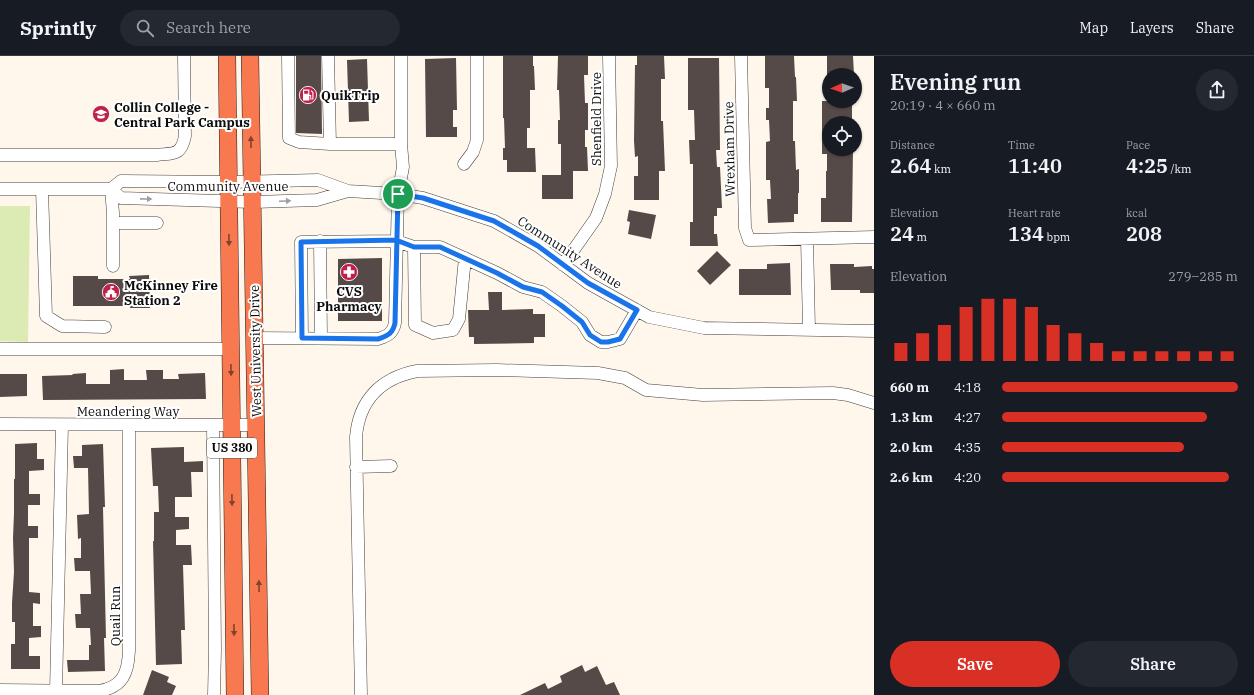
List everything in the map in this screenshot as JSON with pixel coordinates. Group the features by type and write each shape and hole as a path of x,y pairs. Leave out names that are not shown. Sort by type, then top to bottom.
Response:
{"highway":[{"name":"West University Drive","path":"227,56 235,695"},
{"name":"West University Drive","path":"250,56 256,338 260,695"}],"street":[{"path":"0,155 173,154 183,145 185,136 184,56"},
{"path":"288,56 290,138 299,142 330,144 401,144"},
{"path":"328,56 330,144"},
{"path":"256,338 378,339 388,336 394,329 398,194 403,167 401,144 401,56"},
{"path":"464,164 473,152 477,140 477,56"},
{"name":"Shenfield Drive","path":"563,265 596,218 605,194 611,166 609,56"},
{"name":"Wrexham Drive","path":"741,56 745,228 749,240 807,239"},
{"name":"Community Avenue","path":"0,189 111,189 122,181 228,182 318,180 348,191 398,194 423,198 494,221 538,246 588,283 649,317 704,328 874,331"},
{"path":"42,189 46,316 62,326 105,327"},
{"path":"111,189 113,266"},
{"name":"Community Avenue","path":"111,189 121,198 252,202 317,200 348,191"},
{"path":"113,224 157,223"},
{"path":"809,329 807,239 874,237"},
{"path":"302,338 301,242 396,240 414,247 440,247 523,287 542,292 582,322 590,335 601,342 620,339 637,310"},
{"path":"320,241 321,338"},
{"path":"414,247 415,325 433,333 453,330 459,319 465,258"},
{"path":"0,349 230,349"},
{"path":"360,695 356,467 357,423 367,401 384,383 406,373 417,371 498,370 598,373 625,378 646,390 703,396 834,393 848,395 874,403"},
{"name":"Meandering Way","path":"0,424 256,425"},
{"path":"56,691 62,424"},
{"name":"Quail Run","path":"0,690 99,691 112,688 123,678 127,669 129,651 128,425"},
{"path":"213,425 214,695"},
{"path":"356,467 391,466"}],"green space":[{"path":"0,206 30,206 28,342 0,341"}],"building":[{"name":"QuikTrip","path":"296,56 321,56 322,134 296,133"},
{"path":"503,56 533,56 535,90 530,90 530,128 527,128 527,148 535,148 536,172 507,172 507,160 503,160 503,148 505,148 503,118"},
{"path":"558,56 588,56 588,75 584,75 585,103 588,103 588,130 585,130 585,147 587,147 588,171 573,171 573,199 542,199 542,175 561,175 561,144 558,144 558,120 560,120 559,90 557,90"},
{"path":"637,56 664,56 665,79 661,79 661,121 663,121 665,171 659,171 659,200 634,200 634,176 638,176 638,156 635,157 634,141 635,65 637,65"},
{"path":"765,56 794,56 797,101 793,101 793,141 795,141 796,170 799,169 799,193 798,214 794,214 794,222 768,223 767,199 771,199 770,180 766,180 766,142 770,141 769,120 766,120 766,108 769,108 769,88 765,88"},
{"path":"827,56 853,56 854,68 827,68"},
{"path":"456,58 457,110 453,110 453,127 457,127 457,137 426,137 425,59"},
{"path":"688,58 719,58 720,150 716,150 717,167 720,167 722,208 717,208 717,216 714,216 714,234 717,234 718,246 690,246 690,222 693,222 693,164 690,164 689,140 695,140 694,110 688,110"},
{"path":"367,59 369,121 349,122 347,60"},
{"path":"822,108 852,108 852,116 822,116"},
{"path":"827,156 853,156 852,222 821,222 821,198 826,198"},
{"path":"629,210 656,215 651,239 628,234 630,222 627,221"},
{"path":"717,251 731,265 710,285 697,271"},
{"name":"CVS Pharmacy","path":"382,258 382,321 338,321 338,259"},
{"path":"790,263 791,295 739,295 739,269 767,269 767,264"},
{"path":"830,264 854,264 854,267 872,266 872,269 874,269 874,293 860,293 860,290 831,290"},
{"name":"McKinney Fire Station 2","path":"149,275 150,308 130,308 130,306 73,306 73,276 98,276 98,279 130,279 129,276"},
{"path":"488,292 502,292 502,310 533,309 533,314 545,314 545,337 534,337 534,343 474,344 474,337 469,337 468,310 489,310"},
{"path":"124,369 124,380 147,380 146,370 163,370 163,379 179,379 178,374 205,373 206,399 43,400 42,376 86,373 86,384 110,384 110,370"},
{"path":"0,374 27,374 27,396 0,397"},
{"path":"37,443 37,459 44,459 44,470 29,471 29,494 40,494 40,505 28,505 28,526 38,526 38,538 29,538 29,592 40,593 40,604 33,603 33,626 41,626 41,637 29,638 29,656 40,656 40,669 11,669 11,644 15,644 15,622 12,622 12,603 14,572 13,538 15,444"},
{"path":"103,444 105,507 103,507 106,638 104,638 105,671 68,672 67,660 89,660 89,645 91,645 90,628 76,628 75,614 81,614 80,594 91,594 90,571 75,571 74,558 81,558 81,538 78,539 77,515 89,514 88,468 74,468 73,456 82,456 82,445"},
{"path":"184,447 184,462 203,461 203,472 191,472 192,497 175,497 175,517 189,517 189,529 176,530 176,545 191,545 192,565 183,565 185,630 181,630 182,664 156,665 153,541 154,512 159,512 158,486 153,486 151,448"},
{"path":"582,665 585,672 597,666 606,685 614,682 620,695 520,695 545,683 548,689 562,682 560,676"},
{"path":"152,670 169,677 167,682 176,686 172,695 143,695"}],"place":[{"name":"QuikTrip","path":"308,95"},
{"name":"Collin College - Central Park Campus","path":"101,114"},
{"name":"CVS Pharmacy","path":"349,272"},
{"name":"McKinney Fire Station 2","path":"111,292"}],"route":[{"path":"398,194 396,240 395,323 394,329 388,336 378,339 302,338 301,242 396,240 414,247 440,247 497,273 523,287 542,292 582,322 590,335 601,342 620,339 637,310 588,283 538,246 494,221 423,198 398,194"}]}
